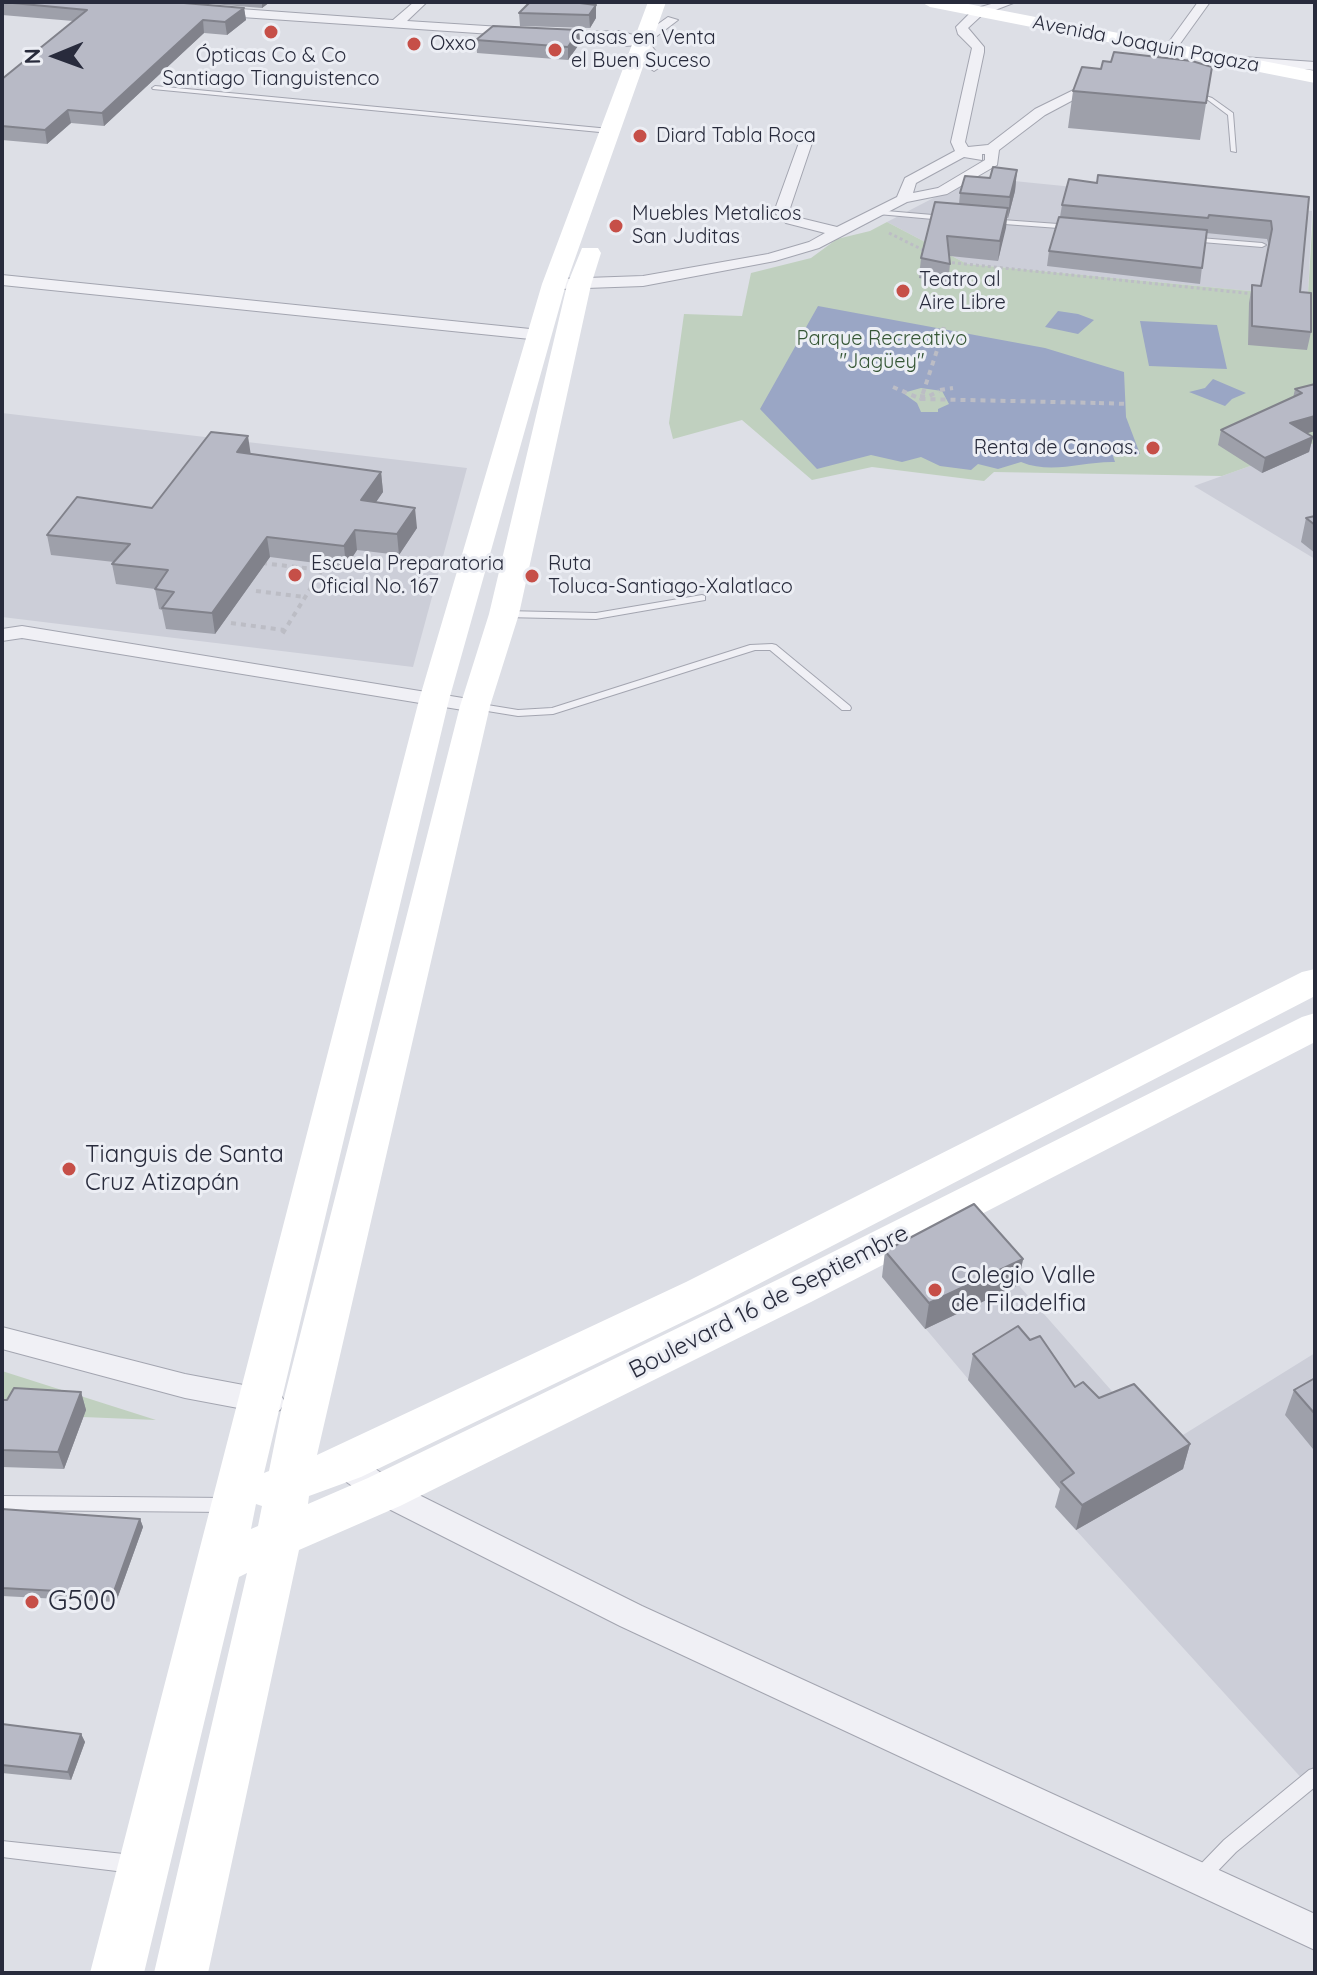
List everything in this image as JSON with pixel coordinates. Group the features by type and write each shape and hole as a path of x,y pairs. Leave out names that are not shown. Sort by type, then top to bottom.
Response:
{"main road":[{"path":"181,1973 197,1869 278,1541 304,1406 475,706 504,614 567,284 610,131 657,2"},
{"name":"Avenida Joaquin Pagaza","path":"930,2 1315,77"},
{"path":"634,125 675,11"},
{"path":"117,1973 151,1866 217,1565 434,700 540,335 599,227"},
{"name":"Boulevard 16 de Septiembre","path":"217,1565 278,1541 384,1492 713,1309 1307,1007"},
{"name":"Boulevard 16 de Septiembre","path":"233,1505 345,1464 713,1309"}],"street":[{"path":"279,17 298,2"},
{"path":"394,25 421,2"},
{"path":"963,152 958,142 978,47 962,31 962,27 978,12 1010,2"},
{"path":"567,284 643,281 770,258 814,245 903,199 942,191 992,156 1040,112 1117,75 1152,68 1204,2"},
{"path":"193,10 394,25 508,27 580,36 595,42 615,44 642,41 675,11"},
{"path":"246,29 262,16"},
{"path":"642,41 654,67"},
{"path":"1230,60 1315,66"},
{"path":"806,140 781,212 791,220 838,232"},
{"path":"903,199 910,181 963,152 992,156"},
{"path":"2,280 540,335"},
{"path":"2,635 22,632 475,706"},
{"path":"2,1338 185,1386 304,1406"},
{"path":"345,1464 384,1492 631,1616 1315,1932"}],"lane":[{"path":"1117,75 1137,77"},
{"path":"155,88 610,131"},
{"path":"1181,90 1210,99 1231,114 1234,151"},
{"path":"878,212 957,219"},
{"path":"988,221 1082,228"},
{"path":"1177,237 1262,245"},
{"path":"504,614 596,616 702,598"},
{"path":"475,706 518,713 553,711 754,647 772,647 846,708"},
{"path":"2,1503 233,1505"},
{"path":"1199,1878 1230,1846 1315,1776"},
{"path":"2,1849 151,1866"}],"path":[{"path":"863,219 931,254"},
{"path":"944,261 966,266 1253,294"},
{"path":"921,399 944,325"},
{"path":"893,387 921,399 1128,404"},
{"path":"915,396 927,397 953,388"},
{"path":"253,562 322,570 281,636"},
{"path":"256,591 305,597"},
{"path":"231,623 284,630"}],"shaded area":[{"path":"974,177 1312,211 1308,294 1303,296 967,264 887,222"},
{"path":"2,413 467,468 413,667 2,617"},
{"path":"1315,443 1315,559 1194,486 1222,476"},
{"path":"970,1230 1162,1448 1315,1353 1315,1793 1055,1507 1066,1500 1061,1489 882,1277"}],"green space":[{"name":"Parque Recreativo \"Jagüey\"","path":"1313,213 1315,443 1222,476 994,472 984,481 872,467 812,480 742,420 673,439 669,423 684,314 742,316 751,273 811,258 837,239 870,231 887,222 967,264 1303,296 1308,294"},
{"path":"2,1371 156,1420 83,1417 77,1409 2,1417"}],"water":[{"path":"818,306 1045,348 1124,372 1126,417 1140,454 1113,456 1115,462 1045,467 1021,462 998,469 978,464 971,470 940,466 921,457 902,462 871,455 817,469 760,409","holes":["921,388 942,391 949,404 938,409 938,412 921,412 917,403 903,393"]},
{"path":"1058,311 1094,320 1078,334 1045,327"},
{"path":"1140,321 1217,325 1227,369 1149,366"},
{"path":"1213,379 1246,393 1225,406 1189,392 1205,388"}],"building":[{"path":"2,2 172,2 244,8 225,22 203,20 102,113 68,110 45,130 2,126 2,79 87,10"},
{"path":"530,2 596,5 589,15 519,13"},
{"path":"493,26 579,30 568,47 476,40"},
{"path":"1114,52 1192,61 1212,67 1206,103 1073,91 1082,67 1101,69 1103,61 1111,62"},
{"path":"993,167 1017,170 1010,197 960,193 965,176 990,178"},
{"path":"1098,175 1309,197 1300,292 1311,293 1311,332 1252,326 1252,285 1261,286 1271,221 1062,205 1069,179 1097,183"},
{"path":"935,202 1008,208 1000,241 947,236 950,264 921,258"},
{"path":"1059,217 1207,230 1202,268 1049,251"},
{"path":"1315,384 1315,416 1290,423 1313,437 1265,458 1221,430 1302,393 1295,389"},
{"path":"211,432 248,436 237,452 381,472 361,500 415,508 397,534 355,530 344,546 267,537 212,613 162,608 174,592 155,589 168,570 112,564 130,544 47,535 77,497 152,508"},
{"path":"1315,516 1315,525 1306,518"},
{"path":"974,1204 1023,1259 929,1303 885,1251"},
{"path":"1018,1326 1030,1340 1040,1336 1075,1387 1083,1382 1099,1398 1134,1384 1190,1444 1082,1505 1061,1482 1074,1473 973,1354"},
{"path":"1315,1378 1315,1414 1294,1390"},
{"path":"14,1388 81,1392 58,1452 2,1450 2,1400 7,1400"},
{"path":"2,1509 140,1519 113,1594 2,1588"},
{"path":"2,1724 81,1734 68,1772 2,1765"}],"place":[{"name":"Ópticas Co & Co Santiago Tianguistenco","path":"271,32"},
{"name":"Oxxo","path":"414,44"},
{"name":"Casas en Venta el Buen Suceso","path":"555,50"},
{"name":"Diard Tabla Roca","path":"640,136"},
{"name":"Muebles Metalicos San Juditas","path":"616,226"},
{"name":"Teatro al Aire Libre","path":"903,291"},
{"name":"Renta de Canoas.","path":"1153,448"},
{"name":"Escuela Preparatoria Oficial No. 167","path":"295,575"},
{"name":"Ruta Toluca-Santiago-Xalatlaco","path":"532,576"},
{"name":"Tianguis de Santa Cruz Atizapán","path":"69,1169"},
{"name":"Colegio Valle de Filadelfia","path":"935,1290"},
{"name":"G500","path":"32,1602"}]}
